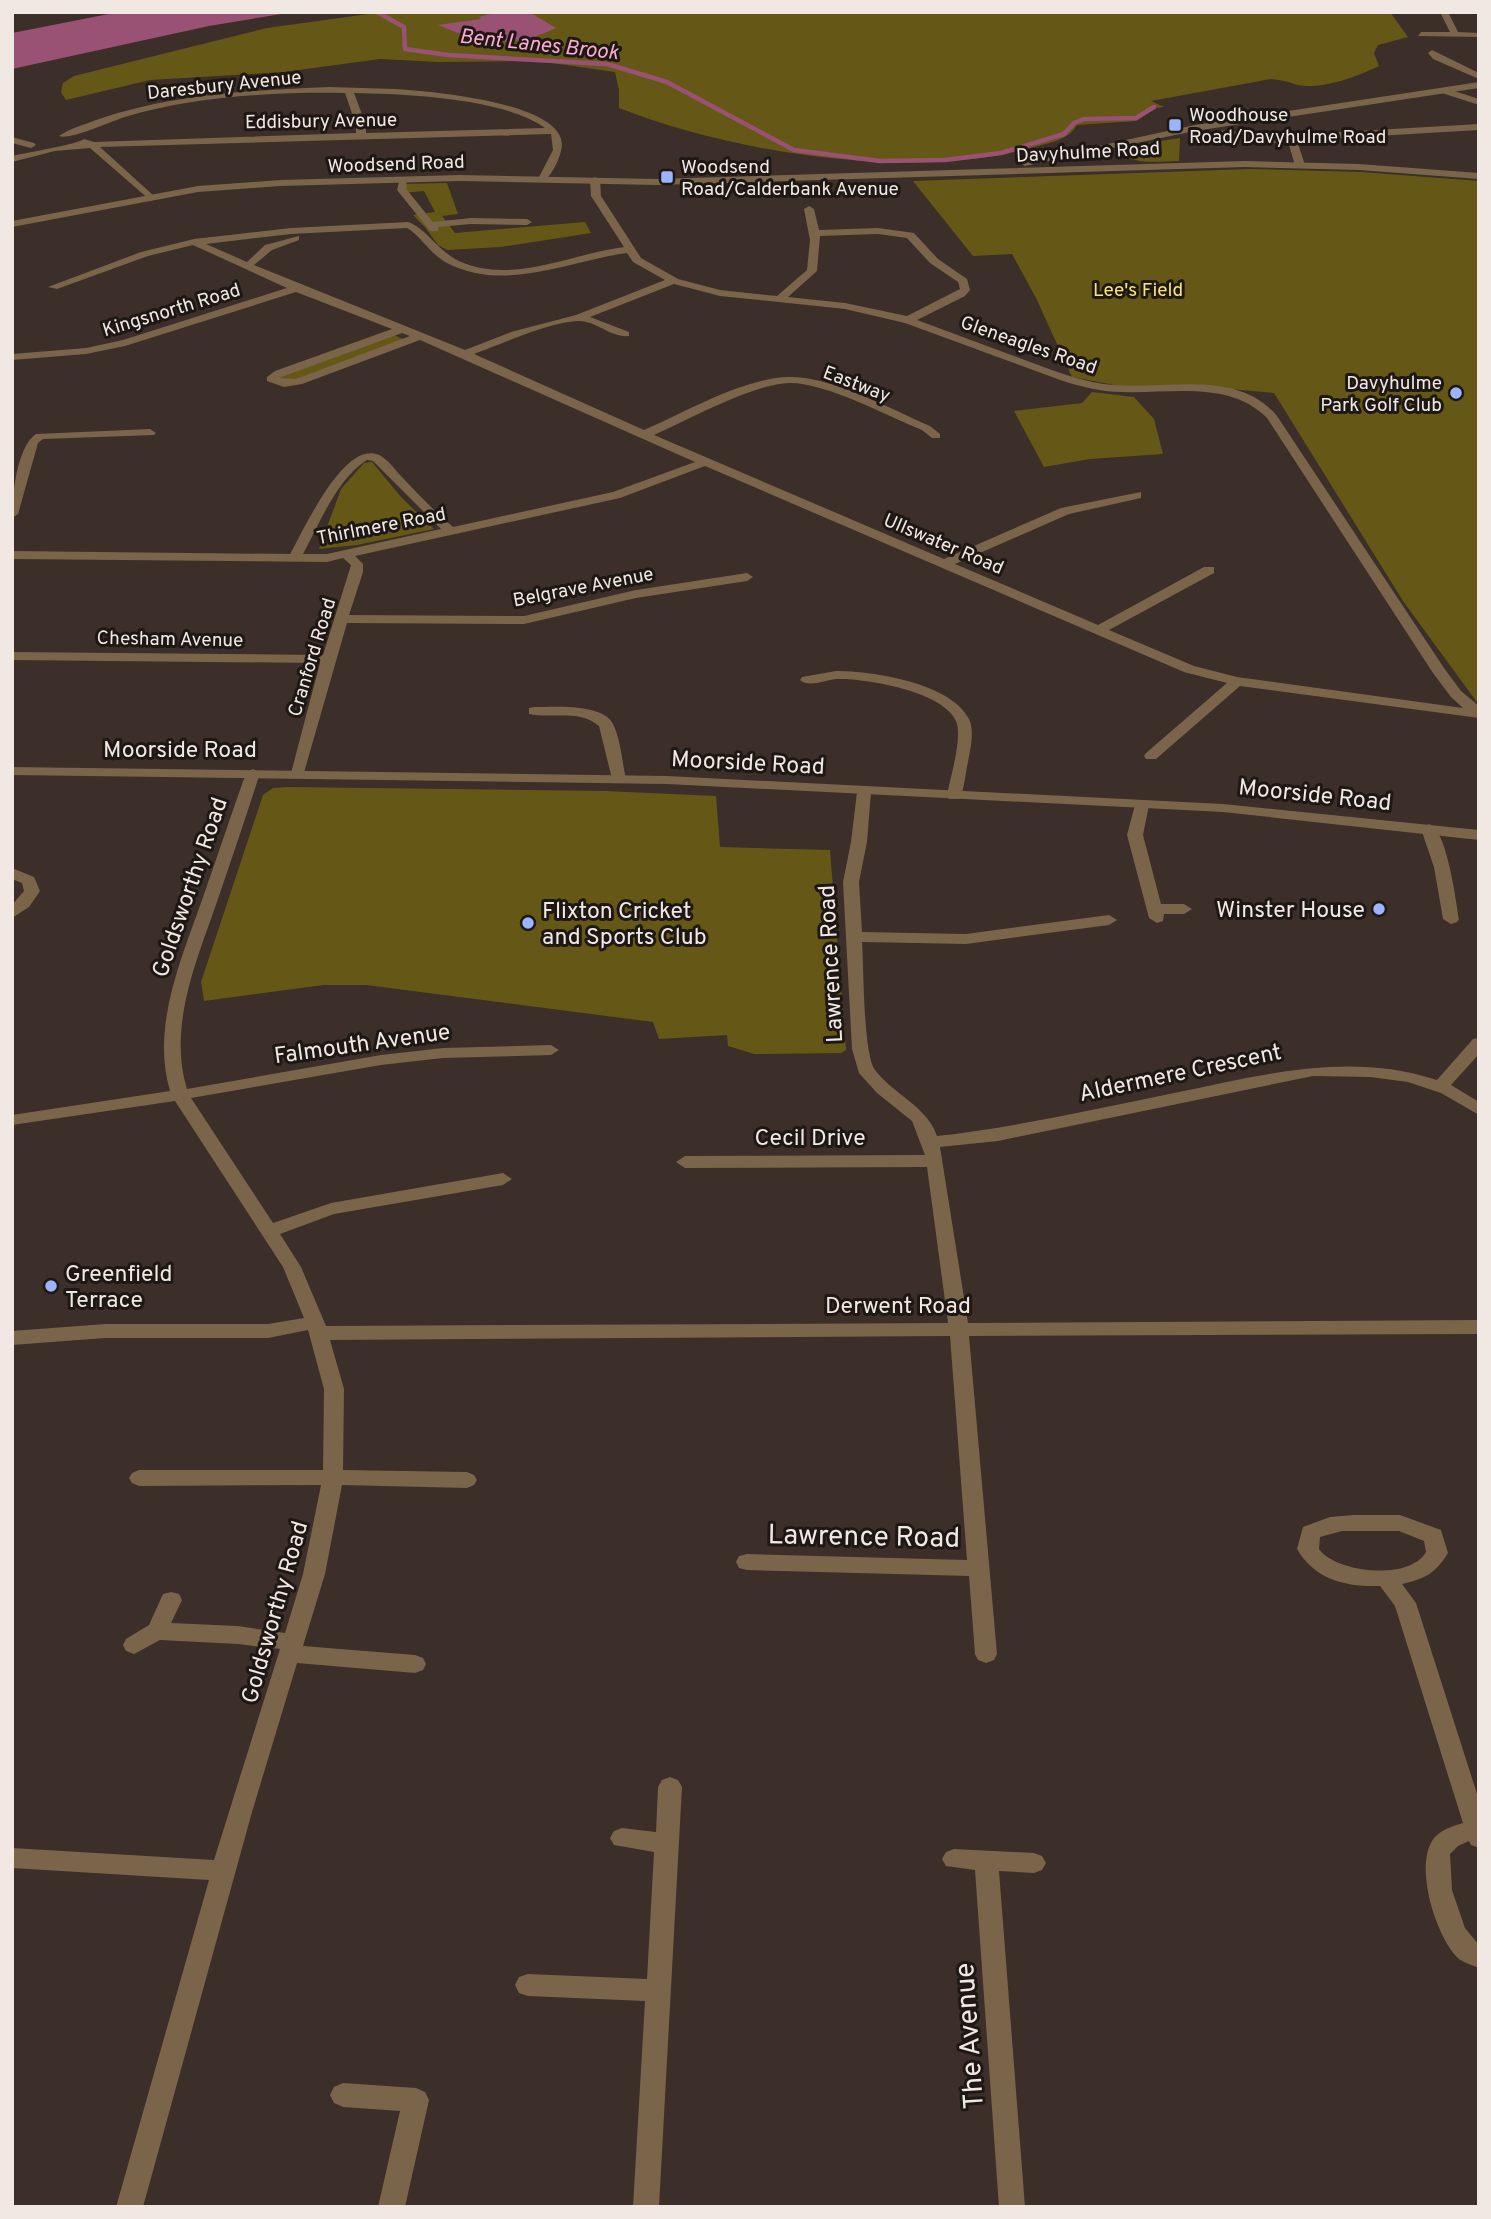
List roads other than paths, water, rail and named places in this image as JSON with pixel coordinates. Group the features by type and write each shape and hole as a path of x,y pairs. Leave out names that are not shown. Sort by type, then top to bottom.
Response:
{"street":[{"path":"1444,12 1455,34"},
{"path":"1421,34 1479,35"},
{"path":"1432,53 1479,76"},
{"path":"978,174 1228,122 1479,85"},
{"path":"349,91 361,125 361,136"},
{"name":"Daresbury Avenue","path":"64,136 155,107 269,94 349,91 407,93 491,105 538,120 552,131"},
{"path":"1445,92 1479,102"},
{"path":"1203,135 1226,133 1293,143 1321,135 1479,127"},
{"path":"543,179 557,148 558,140 552,131"},
{"name":"Eddisbury Avenue","path":"29,150 90,144 552,131"},
{"name":"Eddisbury Avenue","path":"12,159 49,138 64,136 90,144 151,198"},
{"path":"12,140 29,150"},
{"path":"1293,143 1300,165"},
{"path":"1108,145 1105,152 1115,167"},
{"name":"Davyhulme Road","path":"783,176 978,174 1115,167 1300,165 1479,176"},
{"name":"Woodsend Road","path":"12,224 228,186 403,180 657,181 783,176"},
{"path":"403,180 400,187 433,227 458,221 498,224 527,222"},
{"name":"Gleneagles Road","path":"595,180 596,196 645,266 674,281 703,289 845,306 908,320 1068,379 1095,386 1231,392 1259,403 1271,416 1438,670 1456,694 1477,712"},
{"path":"781,298 812,271 814,266 809,209"},
{"path":"53,287 113,264 194,242 291,230 408,225 419,231 426,243 449,260 480,271 533,269 595,254 632,249"},
{"path":"249,266 254,257 274,244 357,227"},
{"path":"813,233 878,231 910,235 934,261 963,281 965,290 961,294 908,320"},
{"name":"Ullswater Road","path":"194,242 296,288 465,354 705,462 1189,669 1237,681 1477,712"},
{"path":"465,354 515,334 580,317 674,281"},
{"name":"Kingsnorth Road","path":"12,357 86,351 125,343 296,288"},
{"path":"580,317 625,334"},
{"path":"401,330 279,373 271,379 284,384 298,382 419,337"},
{"name":"Eastway","path":"645,434 767,384 790,380 820,386 926,428 936,436"},
{"path":"12,514 33,441 40,436 52,433 150,433"},
{"path":"369,439 369,456"},
{"path":"294,558 336,486 359,458 369,456 377,458 431,515 452,531"},
{"name":"Thirlmere Road","path":"12,555 327,558 616,495 705,462"},
{"path":"944,564 1065,511 1137,495"},
{"name":"Cranford Road","path":"298,773 328,659 357,572 357,564 347,555"},
{"path":"1099,630 1209,570"},
{"name":"Belgrave Avenue","path":"342,619 524,620 636,594 747,577"},
{"name":"Chesham Avenue","path":"12,656 328,659"},
{"path":"807,680 840,675 884,681 924,691 957,711 964,722 954,796"},
{"path":"1151,756 1237,681"},
{"path":"534,711 587,714 601,718 606,724 618,779"},
{"name":"Moorside Road","path":"12,771 618,779 1287,813 1479,835"},
{"name":"Goldsworthy Road","path":"129,2207 224,1871 314,1574 333,1477 334,1389 316,1327 292,1267 180,1095 172,1069 172,1043 181,984 189,954 253,773"},
{"name":"Lawrence Road","path":"864,792 859,842 852,870 852,937 860,1049 866,1069 883,1090 919,1118 927,1132 932,1152 959,1329 986,1654"},
{"path":"1142,805 1142,817 1135,825 1135,835 1155,914 1184,909"},
{"path":"1429,829 1442,867 1451,919"},
{"path":"12,873 29,880 32,891 12,913"},
{"path":"852,937 966,939 1109,920"},
{"path":"1441,1086 1479,1044"},
{"name":"Falmouth Avenue","path":"12,1120 418,1056 551,1050"},
{"name":"Aldermere Crescent","path":"932,1152 998,1135 1326,1069 1387,1075 1441,1086 1479,1110"},
{"name":"Cecil Drive","path":"685,1162 932,1152"},
{"path":"268,1231 331,1209 503,1180"},
{"name":"Derwent Road","path":"12,1338 105,1331 268,1331 316,1327 1479,1327"},
{"path":"139,1478 333,1477 467,1480"},
{"path":"1385,1578 1408,1576 1431,1564 1437,1554 1438,1545 1434,1536 1400,1523 1329,1525 1310,1533 1308,1549 1324,1567 1342,1575 1385,1578 1405,1603 1478,1832 1452,1836 1438,1852 1437,1870 1451,1926 1469,1953 1479,1956"},
{"name":"Lawrence Road","path":"747,1562 979,1568"},
{"path":"158,1631 171,1600"},
{"path":"134,1645 158,1631 238,1635 290,1648 415,1664"},
{"path":"646,2207 670,1787"},
{"path":"622,1838 666,1843"},
{"path":"12,1858 224,1871"},
{"path":"954,1859 1034,1863"},
{"name":"The Avenue","path":"986,1861 1012,2207"},
{"path":"528,1985 660,1991"},
{"path":"343,2095 416,2100 391,2207"}],"waterway":[{"name":"Bent Lanes Brook","path":"377,12 404,27 405,49 448,55 607,64 667,82 794,150 880,161 945,160 1001,153 1064,134 1074,123 1084,119 1136,118 1154,107"}],"place":[{"name":"Woodhouse Road/Davyhulme Road","path":"1175,125"},
{"name":"Woodsend Road/Calderbank Avenue","path":"667,177"},
{"name":"Davyhulme Park Golf Club","path":"1456,393"},
{"name":"Winster House","path":"1379,909"},
{"name":"Flixton Cricket and Sports Club","path":"528,923"},
{"name":"Greenfield Terrace","path":"51,1286"}],"park label":[{"name":"Lee's Field","path":"1138,289"}]}
